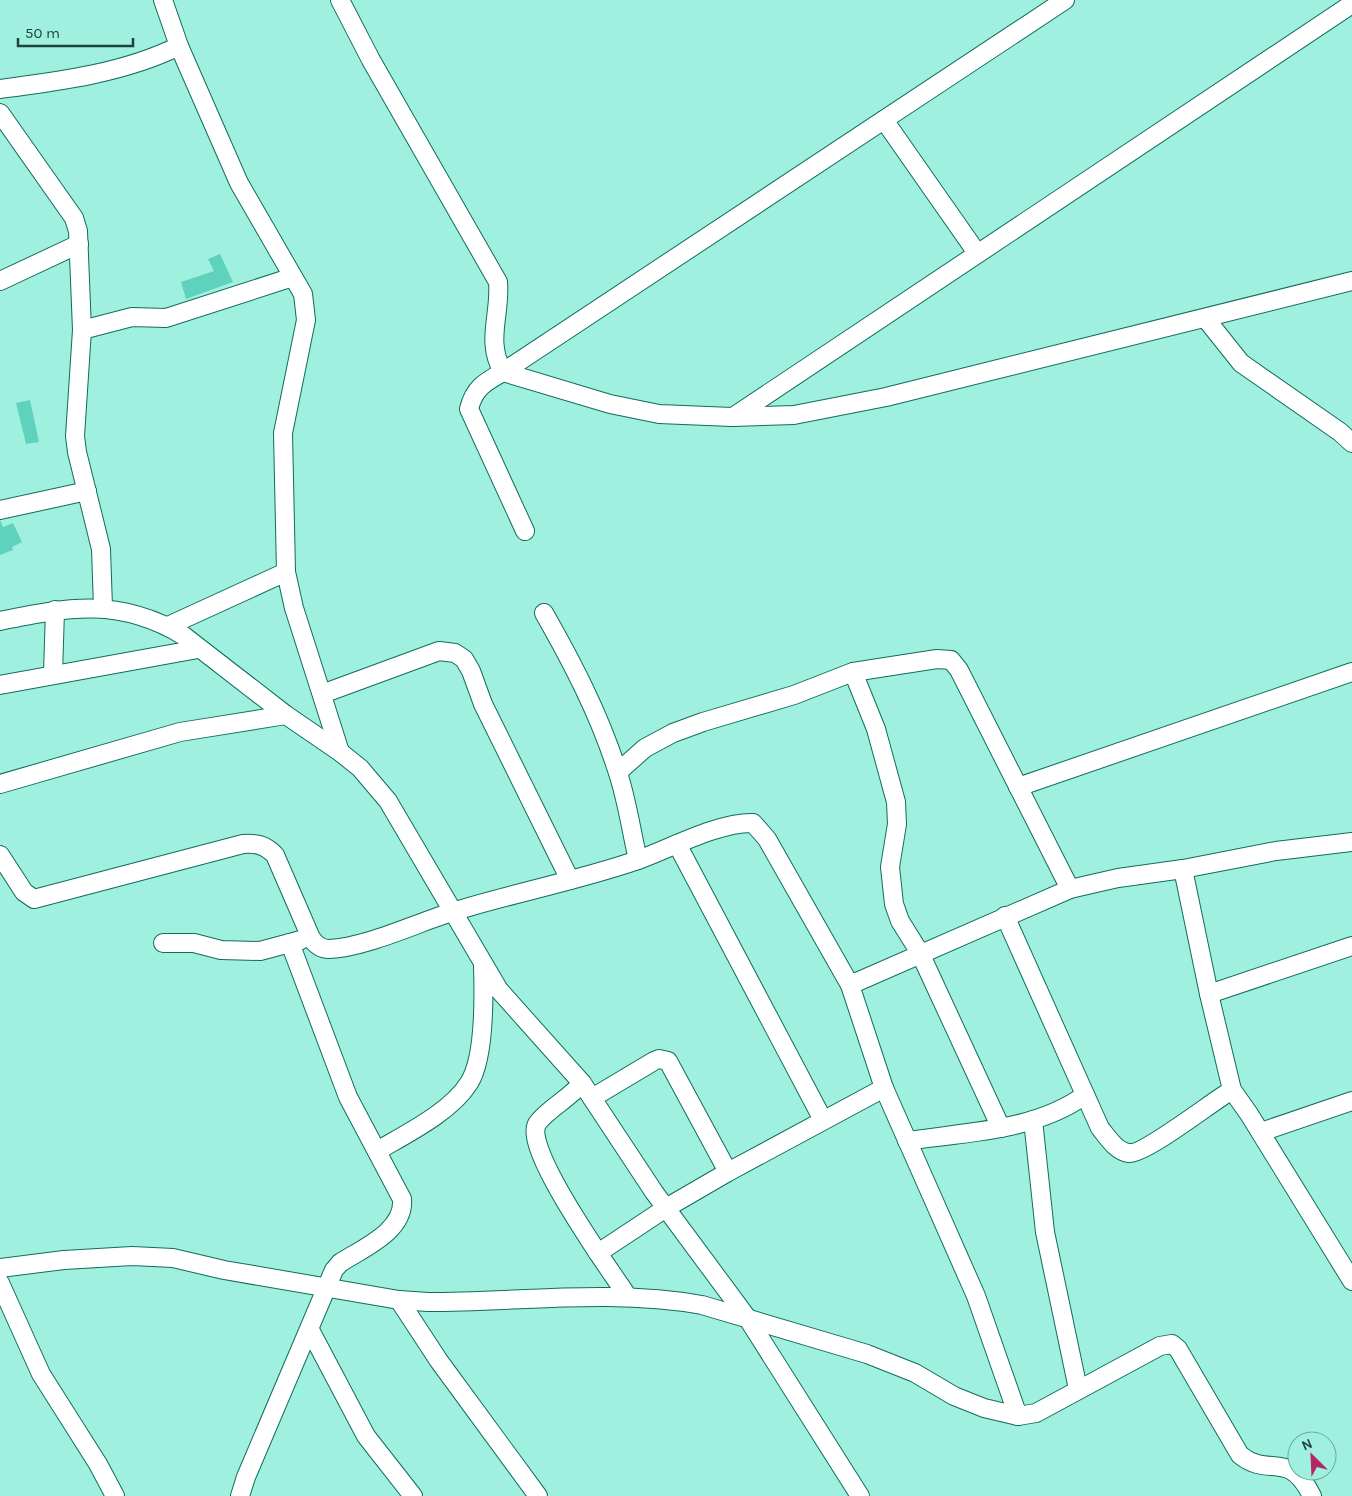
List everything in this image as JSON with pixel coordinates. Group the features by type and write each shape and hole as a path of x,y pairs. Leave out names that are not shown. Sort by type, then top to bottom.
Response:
{"street":[{"path":"162,0 179,46 242,190 303,294 306,320 284,433 286,572 294,608 340,752"},
{"path":"340,0 371,60 498,282 499,296 493,346 496,360 503,372 610,404 659,414 732,417 794,415 886,397 1206,319 1352,281"},
{"path":"525,531 469,409 472,395 481,384 503,372 1065,0"},
{"path":"732,417 1352,4"},
{"path":"0,88 99,74 133,65 179,46"},
{"path":"0,114 74,218 79,244 82,330 75,436 101,548 103,607"},
{"path":"884,120 977,254"},
{"path":"0,281 79,244"},
{"path":"82,330 132,317 166,318 293,277"},
{"path":"1206,319 1241,363 1340,432 1352,443"},
{"path":"0,510 87,492"},
{"path":"168,626 286,572"},
{"path":"0,621 55,610 103,607 127,611 168,626 360,768 388,801 483,966 516,1012 582,1083 666,1208 748,1319 860,1496"},
{"path":"52,674 55,610"},
{"path":"544,613 581,678 603,728 618,772 638,860"},
{"path":"0,685 198,648"},
{"path":"322,694 439,651 455,653 464,659 471,671 487,712 570,880"},
{"path":"618,772 645,748 673,733 794,695 853,672 937,659 952,660 956,663 1070,889"},
{"path":"853,672 876,729 896,802 897,824 890,867 894,904 900,921 920,953 1001,1128"},
{"path":"1018,787 1352,672"},
{"path":"0,784 180,732 286,714"},
{"path":"0,855 24,892 34,899 243,844 256,844 268,848 275,855 311,938 317,946 326,950 349,946 452,912 638,860 677,844 741,823 753,823 761,829 850,985 884,1088 976,1296 1018,1416"},
{"path":"850,985 1070,889 1118,878 1183,869 1276,851 1352,842"},
{"path":"677,844 823,1120"},
{"path":"1183,869 1208,994 1232,1090 1350,1272"},
{"path":"1005,916 1100,1128 1120,1150 1131,1154 1152,1145 1213,1101 1232,1090"},
{"path":"163,943 194,943 220,950 260,951 311,938"},
{"path":"240,1496 246,1477 334,1270 340,1263 391,1229 399,1220 403,1209 402,1199 348,1097 290,943"},
{"path":"1208,994 1352,946"},
{"path":"377,1151 448,1105 470,1083 475,1071 483,1020 483,966"},
{"path":"592,1098 654,1061 659,1059 668,1061 728,1172"},
{"path":"582,1083 568,1099 541,1119 536,1125 535,1135 540,1152 552,1177 598,1253 628,1297"},
{"path":"598,1253 666,1208 728,1172 884,1088"},
{"path":"907,1141 1001,1128 1033,1120 1057,1113 1085,1095"},
{"path":"1261,1132 1352,1101"},
{"path":"1033,1120 1045,1232 1078,1389"},
{"path":"0,1268 74,1259 132,1256 173,1258 224,1270 399,1300 454,1302 628,1297 676,1300 702,1305 867,1354 915,1373 954,1396 984,1408 1018,1416 1036,1413 1160,1346 1172,1344 1178,1349 1240,1455 1254,1463 1295,1471 1301,1477 1312,1496"},
{"path":"0,1283 41,1374 98,1464 115,1496"},
{"path":"399,1300 439,1361 538,1496"},
{"path":"310,1330 366,1436 413,1496"}],"building":[{"path":"220,254 233,282 186,299 181,282 214,271 208,259"},
{"path":"30,400 39,442 26,444 16,403"},
{"path":"0,520 3,527 13,523 22,542 12,547 13,550 0,555"}]}
